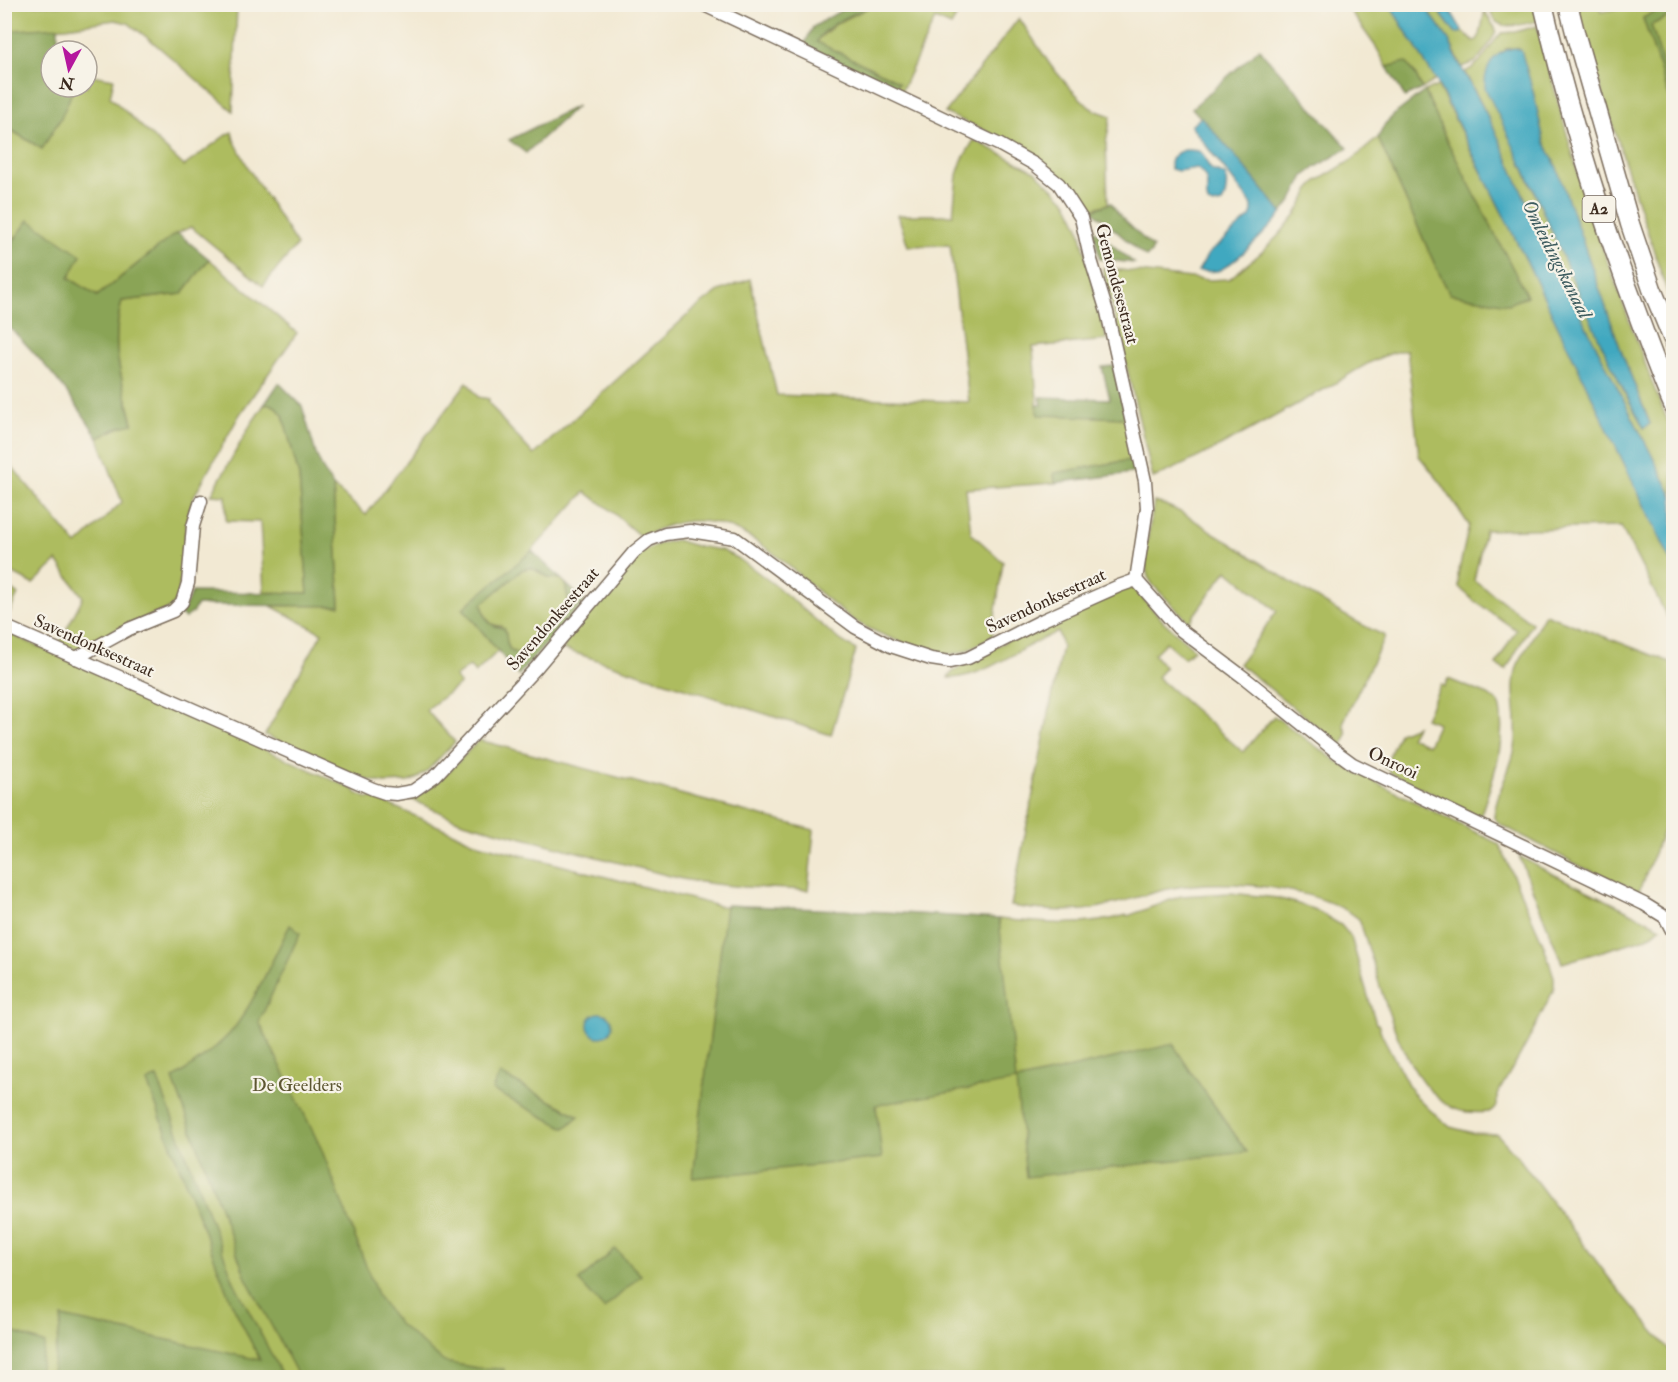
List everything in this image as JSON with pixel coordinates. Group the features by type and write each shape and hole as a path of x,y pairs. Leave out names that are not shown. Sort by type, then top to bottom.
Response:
{"highway":[{"name":"A2","path":"1543,4 1552,46 1607,233 1674,407"},
{"name":"A2","path":"1568,4 1630,224 1652,289 1674,342"}],"street":[{"name":"Gemondesestraat","path":"702,4 1000,145 1034,164 1059,184 1081,218 1107,312 1145,481 1147,508 1136,580"},
{"path":"76,658 129,629 173,611 182,602 188,583 193,526 201,501"},
{"name":"Savendonksestraat","path":"4,626 373,789 396,794 413,791 436,775 536,668 634,552 649,540 665,534 690,531 735,538 855,627 891,646 931,659 950,662 968,658 1043,620 1136,580"},
{"name":"Onrooi","path":"1136,580 1178,628 1353,764 1670,916"},
{"path":"1670,916 1674,934"}],"green space":[{"path":"1668,4 1673,5 1673,15 1651,25 1673,98 1673,108 1643,18"},
{"path":"5,5 237,5 233,111 128,23 115,20 66,27 5,31"},
{"path":"850,5 873,5 833,25 817,42 890,77 899,83 896,88 804,45 813,27"},
{"path":"873,5 963,5 951,26 935,19 901,92 816,41 836,24"},
{"path":"1346,5 1388,5 1436,80 1422,89 1415,74 1406,63 1387,67 1376,47"},
{"path":"1424,5 1434,5 1455,33 1462,31 1474,41 1480,35 1485,9 1496,30 1487,47 1475,62 1462,67 1449,40"},
{"path":"1490,5 1535,5 1538,21 1515,26 1501,24 1495,21"},
{"path":"1577,5 1599,5 1601,12 1637,5 1668,5 1643,18 1673,108 1673,164 1666,165 1673,191 1673,310 1582,30"},
{"path":"1673,15 1673,98 1651,25"},
{"path":"1019,18 1051,66 1070,88 1089,107 1111,116 1106,143 1108,204 1085,211 1067,183 1042,161 1010,143 945,113"},
{"path":"1537,26 1597,233 1673,434 1673,497 1549,253 1495,130 1465,72 1478,63 1502,33","holes":["1518,48 1533,91 1544,141 1557,168 1623,356 1650,423 1644,428 1624,392 1521,163 1505,49"]},
{"path":"58,27 58,39 39,39 39,99 69,99 62,116 42,149 5,126 5,31"},
{"path":"1259,49 1348,148 1304,176 1292,200 1282,213 1192,108"},
{"path":"1406,62 1422,89 1405,97 1387,67"},
{"path":"99,76 114,79 110,97 184,166 232,132 250,171 297,245 263,286 191,227 175,234 97,296 69,278 29,220 5,252 4,126 42,149 62,116 69,99 99,99"},
{"path":"1438,86 1528,264 1673,565 1673,628 1621,527 1485,530 1474,580 1532,623 1506,670 1496,665 1516,630 1473,600 1459,587 1458,575 1469,525 1441,483 1419,456 1407,350 1364,365 1219,447 1153,478 1103,268 1209,280 1229,279 1279,235 1297,213 1317,181 1352,160 1378,138 1450,294 1526,297 1446,139 1425,91"},
{"path":"1425,91 1446,139 1527,296 1508,304 1450,294 1436,267 1378,138 1385,124 1395,114"},
{"path":"577,106 526,153 509,140"},
{"path":"974,140 1035,171 1067,202 1079,227 1107,340 1033,347 1038,414 1126,418 1136,459 1054,473 1055,483 966,489 971,533 1003,562 992,637 968,650 952,654 932,652 912,646 878,633 852,619 781,559 756,541 730,528 703,521 674,524 642,538 608,508 585,492 528,555 463,608 498,651 475,673 470,666 455,677 460,684 426,710 455,742 426,772 408,782 384,783 364,779 265,735 322,633 271,606 340,605 333,486 366,515 467,382 478,397 489,399 489,403 503,421 534,455 692,311 719,291 750,279 777,395 969,402 950,245 908,246 898,215 953,215 957,175 962,160"},
{"path":"1111,203 1121,217 1153,248 1146,257 1092,210"},
{"path":"29,220 81,255 69,278 97,296 175,234 179,234 209,259 182,294 122,301 118,318 118,363 133,424 120,427 98,438 55,377 5,323 5,252"},
{"path":"1093,229 1134,263 1100,259"},
{"path":"209,259 297,333 240,414 193,498 187,518 178,599 171,608 116,629 81,650 76,650 60,642 83,597 57,561 33,584 6,570 5,572 5,458 77,545 122,502 98,438 133,423 121,377 117,349 118,318 122,301 182,294"},
{"path":"1114,366 1126,418 1038,415 1037,405 1042,405 1040,397 1110,399 1102,367"},
{"path":"279,383 302,406 316,454 333,486 340,606 197,605 185,618 180,614 192,592 308,593 299,476 283,415 276,407 270,404 264,405"},
{"path":"270,404 283,415 299,476 308,593 264,592 260,522 226,521 226,496 211,495 251,424 264,405"},
{"path":"1136,459 1139,472 1055,483 1054,473"},
{"path":"1154,502 1171,507 1188,516 1321,601 1385,636 1343,723 1347,734 1342,746 1239,664 1277,611 1227,570 1189,622 1153,585 1146,569 1146,548"},
{"path":"676,540 721,550 735,557 776,586 837,638 856,650 831,735 563,649 568,637 644,551"},
{"path":"532,551 561,579 550,578 532,568 523,569 482,604 485,617 489,622 505,629 508,646 512,651 522,654 568,610 566,584 585,601 518,675 463,608"},
{"path":"532,568 550,578 561,579 566,584 569,606 568,610 522,654 509,648 501,626 490,622 482,604 523,569"},
{"path":"4,586 18,594 8,616 5,614"},
{"path":"1132,586 1164,622 1194,649 1184,658 1166,642 1154,654 1165,668 1157,677 1243,752 1274,716 1342,765 1499,844 1543,943 1554,977 1554,989 1497,1095 1497,1106 1491,1112 1457,1110 1428,1089 1401,1045 1359,919 1342,908 1296,892 1270,887 1218,884 1173,888 1084,910 1029,909 1011,906 1062,646 1058,632 976,673 948,678 964,664 1048,621 1056,622"},
{"path":"1545,614 1673,663 1673,806 1639,891 1582,867 1500,824 1494,818 1498,798 1515,748 1515,674"},
{"name":"De Geelders","path":"4,631 355,790 356,793 369,799 372,797 479,844 718,906 998,921 999,919 1079,923 1128,916 1181,896 1230,893 1278,898 1314,909 1341,925 1351,937 1376,1024 1412,1092 1450,1127 1473,1133 1497,1134 1518,1157 1612,1282 1673,1354 1673,1377 5,1377"},
{"path":"1448,679 1488,695 1499,703 1502,732 1500,747 1494,775 1480,817 1384,768 1399,733 1416,726 1410,737 1428,745 1438,723 1425,718 1441,684 1444,687"},
{"path":"479,740 814,830 808,890 760,888 682,879 460,821 410,799 439,780"},
{"path":"1519,856 1661,927 1643,939 1562,963"},
{"path":"726,905 999,919 1016,1081 876,1105 882,1158 693,1178"},
{"path":"290,925 300,933 259,1022 321,1148 378,1297 399,1324 444,1362 477,1368 504,1369 503,1377 299,1377 246,1278 173,1079 211,1051 231,1032 255,995"},
{"path":"1173,1044 1247,1152 1026,1177 1016,1081"},
{"path":"500,1074 579,1116 565,1128 492,1090"},
{"path":"157,1077 234,1282 283,1377 51,1377 62,1317 260,1360 231,1302 147,1082"},
{"path":"615,1249 641,1275 604,1309 579,1281"},
{"path":"5,1329 45,1344 38,1377 5,1377"}],"water":[{"path":"1388,5 1424,5 1449,40 1495,130 1549,253 1673,497 1673,565 1528,264 1436,80"},
{"path":"1434,5 1447,5 1462,30 1461,33 1455,33"},
{"path":"1514,48 1521,50 1544,141 1557,168 1623,356 1650,424 1644,428 1601,344 1526,172 1485,88 1486,73 1491,62 1500,53"},
{"path":"1201,117 1282,213 1242,254 1217,271 1198,271 1208,254 1250,217 1252,205 1191,126"},
{"path":"1185,150 1201,152 1211,169 1225,175 1226,189 1222,203 1213,205 1208,203 1207,182 1197,168 1178,171 1171,169 1170,162 1173,156"},
{"path":"600,1013 609,1016 612,1025 609,1034 600,1037 591,1034 588,1025 591,1016"}],"water label":[{"name":"Omleidingskanaal","path":"1557,259"}]}
